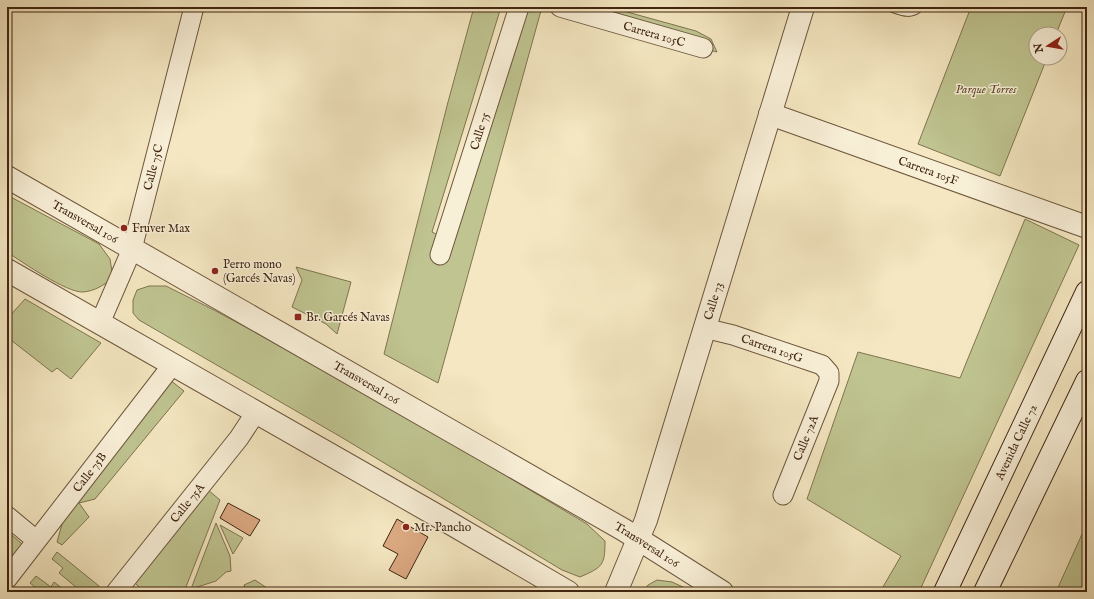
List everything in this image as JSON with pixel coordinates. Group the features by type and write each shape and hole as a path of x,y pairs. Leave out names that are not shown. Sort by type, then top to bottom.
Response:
{"street":[{"name":"Calle 75C","path":"100,322 132,249 194,7"},
{"name":"Calle 75","path":"440,255 519,7"},
{"name":"Carrera 105C","path":"560,7 703,48"},
{"name":"Calle 73","path":"616,592 639,539 803,7"},
{"name":"Carrera 105F","path":"770,114 1087,227"},
{"name":"Transversal 106","path":"7,178 639,539 722,592"},
{"path":"7,270 568,592"},
{"name":"Avenida Calle 72","path":"945,592 1087,292"},
{"name":"Carrera 105G","path":"704,328 733,335 822,365 829,373 829,381"},
{"name":"Calle 75B","path":"7,580 36,540 173,364"},
{"name":"Calle 72A","path":"784,495 829,381"},
{"path":"985,592 1087,381"},
{"name":"Calle 75A","path":"124,589 239,438 256,412"},
{"path":"7,516 36,540"}],"lane":[{"path":"893,7 906,11 914,10 918,7"}],"green space":[{"path":"474,7 501,7 432,232 438,235 514,7 542,7 438,383 384,354 448,102"},
{"path":"545,7 609,7 696,31 711,39 717,52"},
{"name":"Parque Torres","path":"971,7 1067,7 1059,26 1028,26 1028,66 1044,66 1000,176 918,144"},
{"path":"7,195 99,244 110,259 113,278 95,289 83,292 76,291 66,288 7,252"},
{"path":"1025,219 1079,245 919,592 880,592 901,556 807,499 858,352 960,378"},
{"path":"296,267 351,282 337,334 326,324 292,307 302,280"},
{"path":"149,286 166,286 214,310 374,397 587,524 605,541 604,555 601,564 594,571 580,577 562,570 341,437 139,320 133,313 133,300 137,290"},
{"path":"25,299 101,343 71,379 57,368 52,372 7,337 7,319"},
{"path":"170,380 184,391 95,499 79,503 89,517 62,545 57,542 66,510"},
{"path":"208,490 220,500 184,592 144,592 134,582"},
{"path":"216,523 230,556 231,571 226,572 216,581 191,589"},
{"path":"1087,523 1087,592 1056,592"},
{"path":"220,525 243,538 233,554"},
{"path":"7,531 22,544 7,564"},
{"path":"57,552 99,586 95,592 82,592 59,573 63,568 52,559"},
{"path":"36,576 51,587 54,582 67,592 41,592 30,583"},
{"path":"255,580 267,588 265,592 246,592 244,585"},
{"path":"657,580 672,582 694,592 643,592 648,585"}],"building":[{"path":"228,503 260,520 250,536 220,518"},
{"path":"397,519 428,537 406,579 389,570 398,554 383,546"}],"place":[{"name":"Fruver Max","path":"124,228"},
{"name":"Perro mono (Garcés Navas)","path":"215,271"},
{"name":"Br. Garcés Navas","path":"298,317"},
{"name":"Mr. Pancho","path":"406,527"}]}
